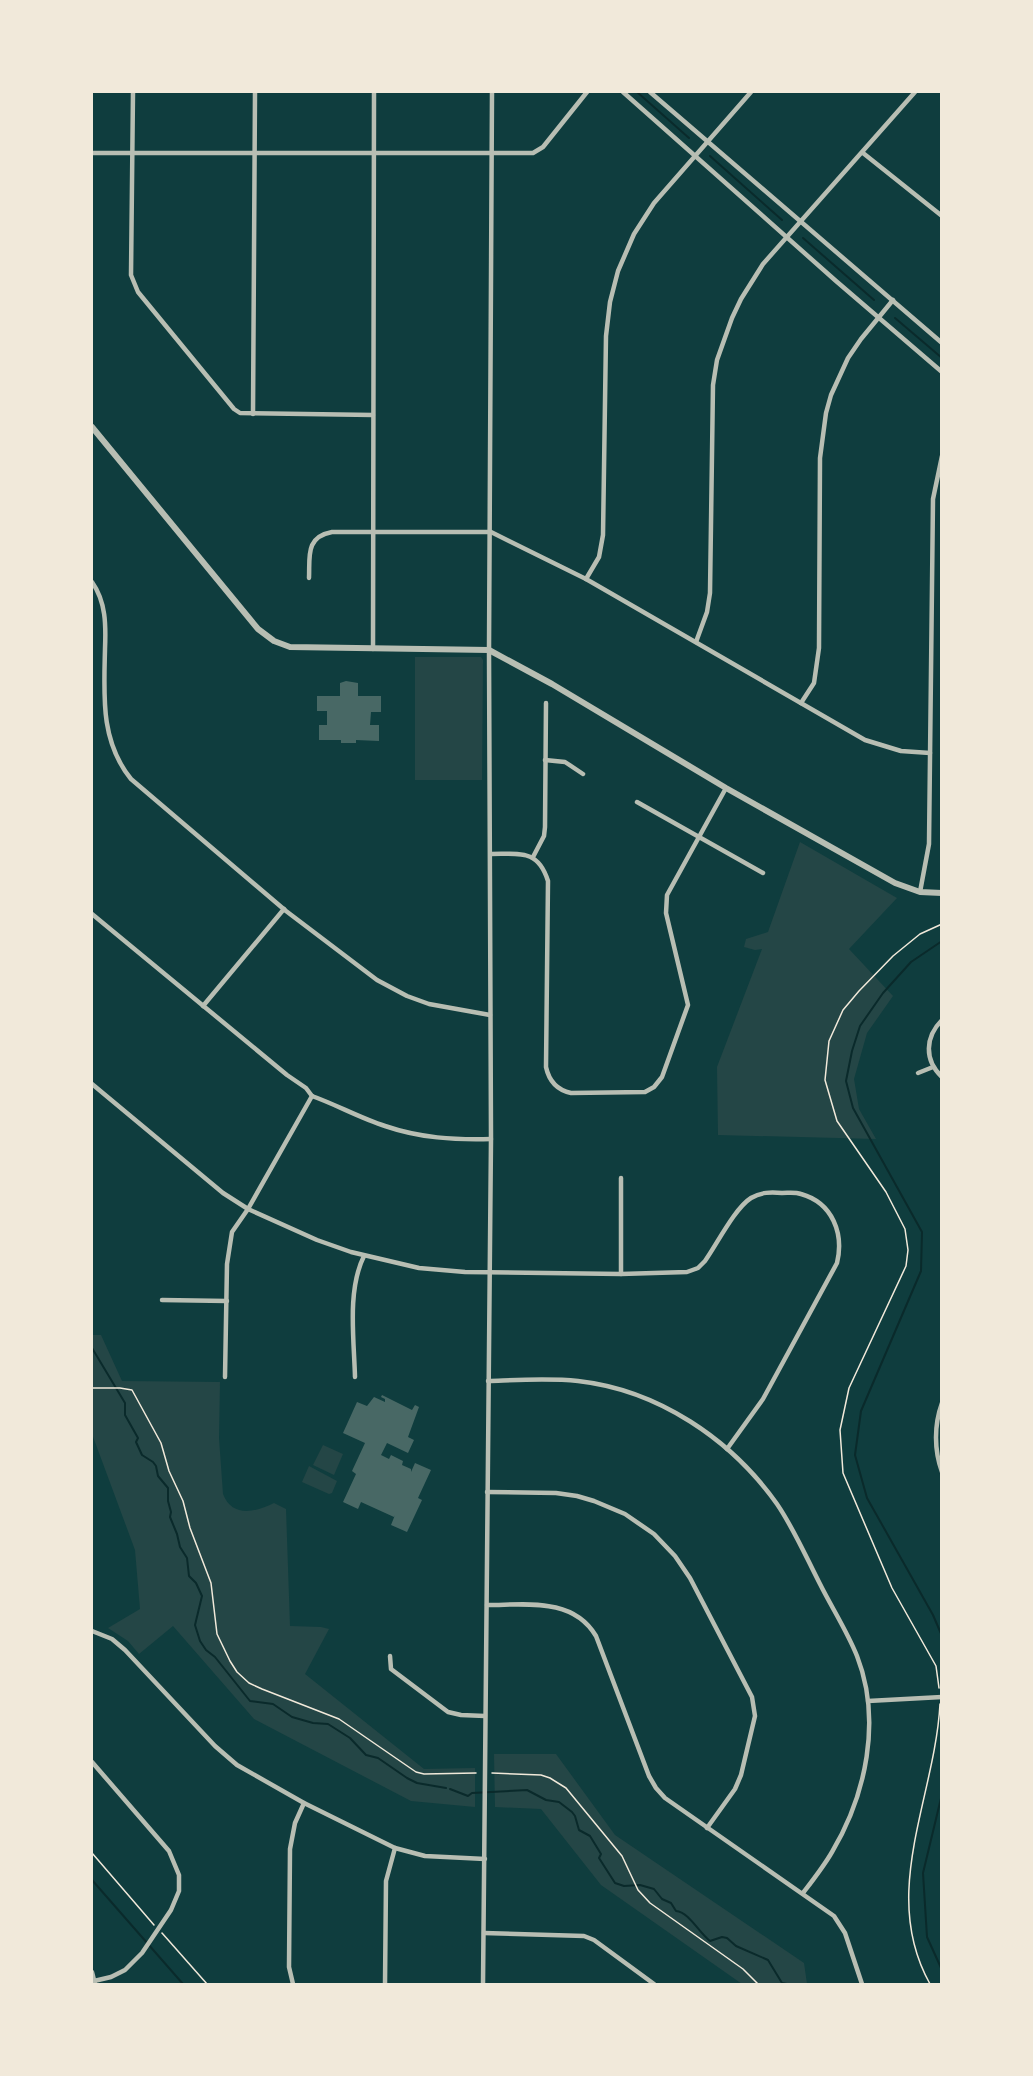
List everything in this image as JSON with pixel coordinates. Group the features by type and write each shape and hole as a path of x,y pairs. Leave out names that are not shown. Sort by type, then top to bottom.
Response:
{"street":[{"path":"133,92 131,275 135,288 234,409 240,413 373,415"},
{"path":"253,414 255,92"},
{"path":"373,649 374,92"},
{"path":"483,1984 491,1139 489,650 492,92"},
{"path":"92,153 537,152 587,92"},
{"path":"623,92 942,372"},
{"path":"650,92 942,343"},
{"path":"586,579 598,557 603,535 606,336 614,286 624,255 645,216 751,92"},
{"path":"696,642 707,612 710,593 712,401 717,360 724,337 741,299 763,264 915,92"},
{"path":"863,153 942,216"},
{"path":"801,703 814,682 819,648 820,458 824,424 831,395 840,374 861,339 893,300"},
{"path":"92,427 258,629 274,641 290,647 489,650 552,684 726,788 895,883 920,892 942,893"},
{"path":"920,892 929,844 933,499 942,456"},
{"path":"309,578 311,547 321,534 332,532 491,532 586,579 875,744 901,751 930,753"},
{"path":"92,582 105,613 106,723 112,748 131,779 284,909 373,977 398,992 437,1006 490,1015"},
{"path":"533,857 544,836 546,703"},
{"path":"545,760 565,762 583,774"},
{"path":"491,854 521,854 533,857 540,864 548,881 546,1067 549,1077 557,1087 571,1093 638,1093 649,1090 658,1083 686,1013 687,995 666,913 667,895 726,788"},
{"path":"637,802 763,873"},
{"path":"203,1006 284,909"},
{"path":"92,914 287,1075 306,1088 312,1096 404,1132 455,1140 491,1139"},
{"path":"942,1020 929,1038 928,1054 933,1067 942,1077"},
{"path":"918,1073 933,1067"},
{"path":"92,1084 223,1192 248,1209 317,1240 364,1256 419,1268 488,1273 681,1273 698,1268 705,1261 741,1208 752,1197 774,1191 803,1195 819,1203 831,1215 838,1232 840,1243 837,1263 763,1399 727,1449"},
{"path":"225,1377 227,1264 232,1233 312,1096"},
{"path":"621,1178 621,1274"},
{"path":"355,1377 354,1293 357,1273 364,1256"},
{"path":"162,1300 227,1301"},
{"path":"488,1381 555,1379 580,1382 614,1388 674,1412 692,1422 727,1449 755,1475 788,1522 853,1647 868,1701 869,1741 852,1809 831,1854 803,1893"},
{"path":"942,1403 936,1434 936,1447 942,1472"},
{"path":"488,1492 556,1493 594,1501 618,1510 640,1523 667,1546 684,1568 752,1697 755,1710 739,1782 707,1828"},
{"path":"488,1605 558,1606 585,1622 596,1636 649,1776 656,1788 707,1828 827,1910 841,1926 862,1984"},
{"path":"92,1631 112,1639 125,1650 228,1758 304,1803 395,1848 425,1856 485,1859"},
{"path":"390,1656 392,1669 442,1708 460,1715 485,1716"},
{"path":"868,1701 942,1697"},
{"path":"92,1762 169,1851 176,1863 179,1875 179,1891 171,1910 142,1953 125,1970 111,1977 95,1983 92,1972"},
{"path":"293,1984 289,1967 290,1849 295,1823 304,1803"},
{"path":"385,1984 386,1881 395,1848"},
{"path":"484,1933 584,1936 594,1940 654,1984"}],"path":[{"path":"939,1688 936,1666 892,1588 843,1473 840,1430 849,1388 906,1266 908,1250 905,1230 886,1192 837,1121 825,1080 829,1041 843,1011 893,956 920,934 942,924"},
{"path":"92,1388 132,1390 161,1443 169,1471 183,1501 190,1528 211,1583 218,1634 237,1672 249,1683 262,1689 339,1719 416,1773 476,1773"},
{"path":"930,1984 912,1938 909,1889 913,1842 939,1733 940,1703"},
{"path":"492,1773 541,1775 566,1788 622,1856 638,1890 650,1903 743,1969 758,1984"},
{"path":"92,1853 207,1984"}],"shaded area":[{"path":"415,657 481,657 483,660 482,780 415,780"},
{"path":"800,842 897,898 849,949 893,996 867,1033 854,1079 859,1109 876,1139 718,1135 717,1067 762,949 744,947 746,939 768,932"},
{"path":"92,1335 101,1335 122,1381 220,1382 219,1438 223,1494 227,1502 238,1510 260,1509 274,1503 286,1509 290,1626 329,1629 305,1674 424,1769 475,1768 475,1807 411,1801 254,1719 173,1626 139,1654 128,1641 108,1628 140,1609 135,1550 92,1434"},
{"path":"323,1445 343,1454 334,1475 313,1465"},
{"path":"309,1466 337,1481 332,1493 329,1494 302,1482"},
{"path":"494,1754 556,1754 615,1835 804,1963 807,1984 742,1984 601,1885 541,1809 495,1807"}],"building":[{"path":"346,681 358,683 358,696 381,696 381,712 371,712 370,725 379,725 379,741 356,740 356,743 341,743 341,740 319,740 319,725 327,725 327,711 317,711 317,696 340,696 340,683"},
{"path":"382,1395 412,1410 415,1405 419,1407 408,1437 414,1440 408,1453 387,1443 381,1455 389,1459 391,1455 403,1461 402,1465 411,1469 411,1472 415,1463 431,1470 418,1498 422,1500 407,1532 391,1525 395,1515 394,1517 361,1502 358,1509 343,1502 356,1474 352,1471 365,1443 343,1433 357,1402 367,1406 374,1397 385,1402"}],"waterway":[{"path":"637,92 689,138"},
{"path":"710,156 782,220"},
{"path":"803,238 874,300"},
{"path":"895,318 942,358"},
{"path":"942,941 911,962 883,993 860,1026 846,1081 853,1108 922,1232 921,1271 861,1411 855,1455 867,1498 933,1615 942,1636"},
{"path":"92,1348 125,1403 125,1415 138,1438 136,1442 142,1455 153,1462 158,1476 168,1488 170,1517 180,1547 187,1558 189,1576 196,1583 202,1596 195,1625 200,1641 206,1650 215,1657 250,1701 273,1704 292,1717 313,1723 328,1724 350,1738 366,1755 378,1758 407,1778 417,1783 446,1788"},
{"path":"450,1789 468,1796 472,1793 527,1790 546,1800 559,1802 575,1816 579,1830 590,1836 601,1854 599,1858 615,1883 624,1886 640,1885 654,1889 662,1899 671,1903 676,1911 690,1919 710,1941 722,1937 727,1938 736,1946 768,1960 782,1983 787,1984"},
{"path":"942,1794 923,1873 927,1937 942,1970"},
{"path":"92,1880 183,1984"}]}
